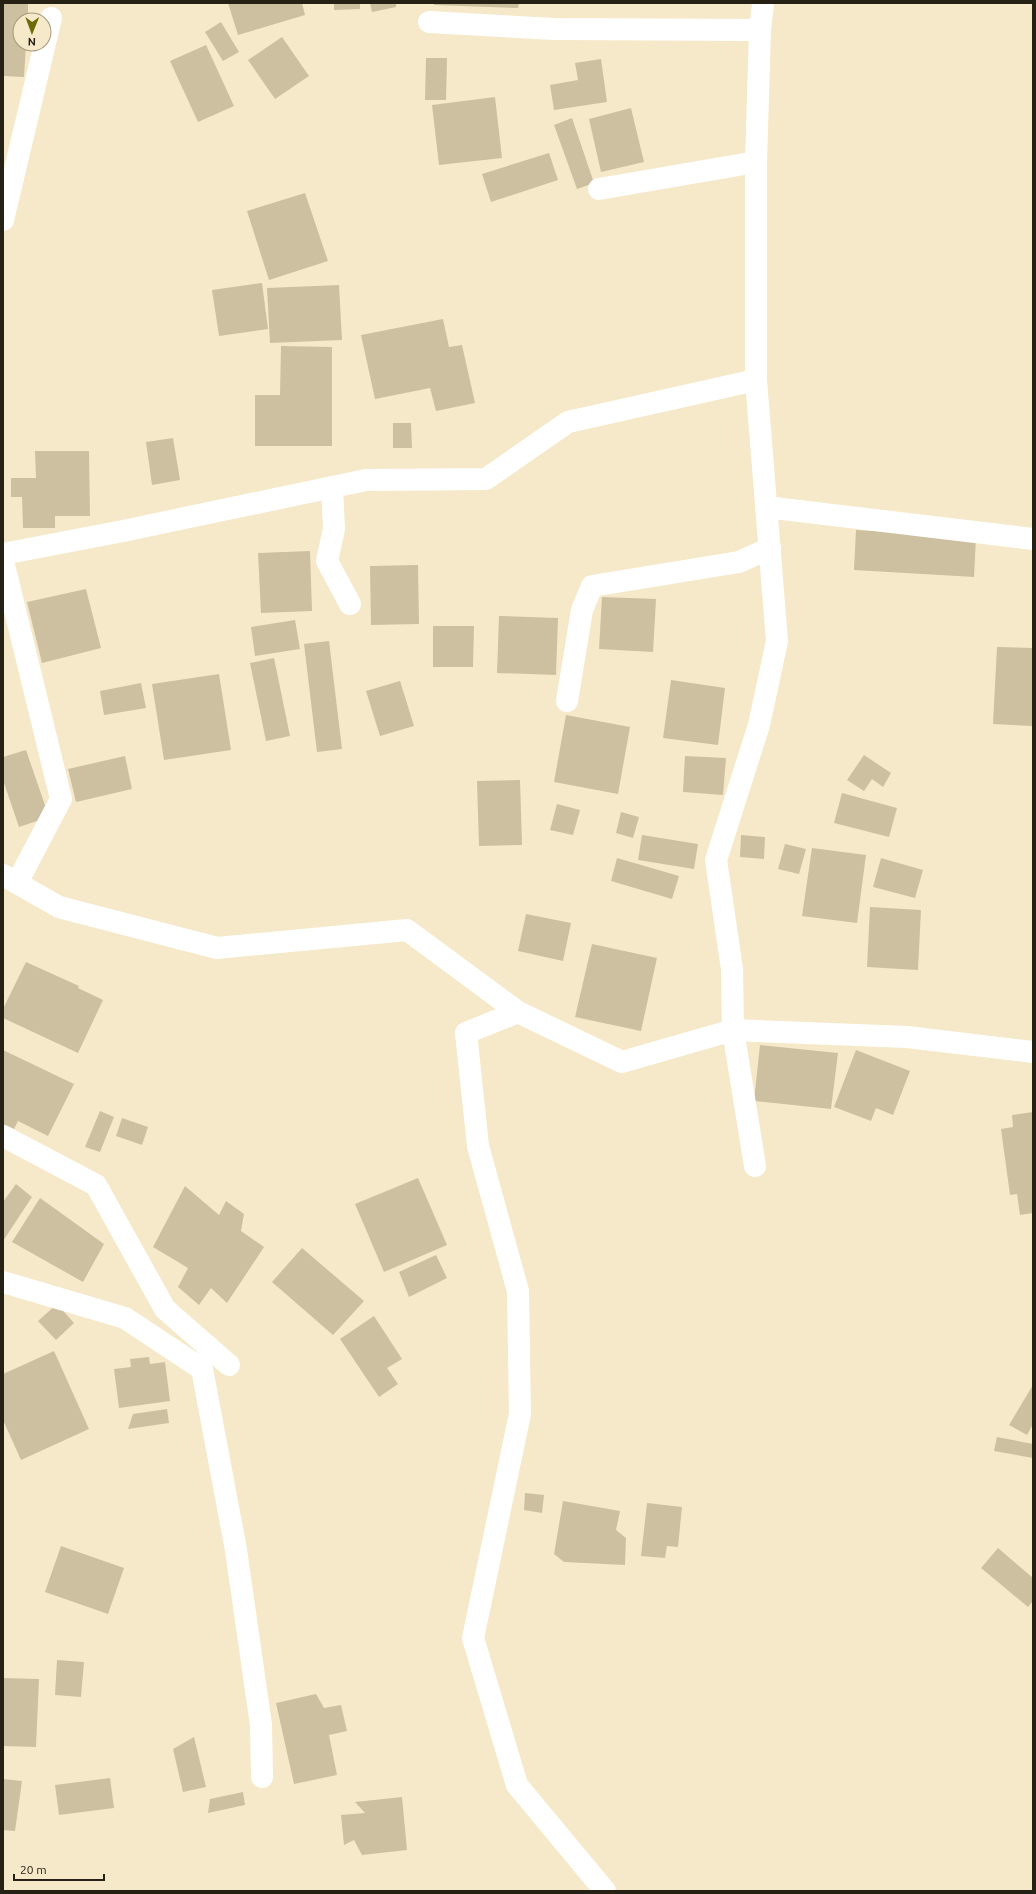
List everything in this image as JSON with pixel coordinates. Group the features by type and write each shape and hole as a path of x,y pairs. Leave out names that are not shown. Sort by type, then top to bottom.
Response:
{"street":[{"path":"755,1166 733,1030 732,969 716,860 759,725 777,641 756,380 756,162 760,30 763,3"},
{"path":"429,22 554,29 760,30"},
{"path":"3,220 43,52"},
{"path":"599,189 756,162"},
{"path":"3,554 123,531 366,480 486,480 568,422 756,380"},
{"path":"332,487 334,529 327,561 350,604"},
{"path":"766,507 1033,539"},
{"path":"567,701 582,610 592,586 739,562 770,548"},
{"path":"3,561 61,800 10,879 59,907 217,948 407,930 518,1012 622,1062 733,1030 907,1037 1033,1052"},
{"path":"518,1012 466,1033 478,1146 518,1291 520,1414 473,1638 517,1785 605,1891"},
{"path":"3,1136 96,1184 165,1309 229,1365"},
{"path":"3,1282 125,1318 202,1369 236,1550 261,1725 262,1777"}],"building":[{"path":"3,3 28,3 28,12 12,12 12,52 26,52 24,77 3,76"},
{"path":"228,3 302,3 305,15 238,35"},
{"path":"334,3 360,3 360,9 334,10"},
{"path":"370,3 396,3 396,7 372,12"},
{"path":"434,3 519,3 518,8 434,5"},
{"path":"221,22 239,52 223,61 205,32"},
{"path":"282,37 309,76 275,99 248,60"},
{"path":"206,45 234,106 198,122 170,61"},
{"path":"426,58 447,58 446,100 425,100"},
{"path":"601,59 607,102 554,110 550,85 578,80 575,63"},
{"path":"495,97 502,158 439,165 432,105"},
{"path":"631,108 644,162 601,172 589,119"},
{"path":"572,118 594,183 577,189 554,125"},
{"path":"549,153 558,180 491,202 482,174"},
{"path":"305,193 328,261 269,280 247,211"},
{"path":"262,283 268,329 219,336 212,290"},
{"path":"339,285 342,340 270,343 267,288"},
{"path":"443,319 449,347 462,345 475,403 436,411 430,388 375,399 361,335"},
{"path":"281,346 332,347 332,446 255,446 255,395 280,395"},
{"path":"393,423 411,423 412,448 393,448"},
{"path":"173,438 180,480 152,485 146,442"},
{"path":"35,451 89,451 90,516 55,516 55,528 23,528 22,497 11,497 11,478 36,478"},
{"path":"856,530 976,537 974,577 854,570"},
{"path":"310,551 312,611 261,613 258,553"},
{"path":"418,565 419,624 371,625 370,566"},
{"path":"86,589 101,648 42,663 27,602"},
{"path":"602,597 656,599 653,652 599,649"},
{"path":"499,616 558,618 556,675 497,673"},
{"path":"295,620 300,649 255,656 251,627"},
{"path":"433,626 474,626 473,667 433,667"},
{"path":"329,641 342,749 317,752 304,644"},
{"path":"997,647 1033,648 1033,726 993,724"},
{"path":"274,658 290,736 266,741 250,663"},
{"path":"219,674 231,750 164,760 152,684"},
{"path":"671,680 725,688 718,745 663,738"},
{"path":"400,681 414,726 380,736 366,691"},
{"path":"141,683 146,708 104,715 100,691"},
{"path":"566,715 630,727 618,794 554,782"},
{"path":"26,750 49,817 19,827 3,780 3,757"},
{"path":"864,755 891,773 883,787 872,779 864,791 847,780"},
{"path":"125,756 132,789 76,802 68,769"},
{"path":"685,756 726,758 723,795 683,792"},
{"path":"520,780 522,845 479,846 477,781"},
{"path":"842,793 897,808 889,837 834,823"},
{"path":"557,804 580,810 573,835 550,830"},
{"path":"621,812 639,817 633,838 616,833"},
{"path":"642,835 698,844 694,869 638,860"},
{"path":"741,835 765,837 764,859 740,857"},
{"path":"785,844 806,849 799,874 778,869"},
{"path":"812,848 866,855 857,923 802,916"},
{"path":"617,858 679,876 672,899 611,881"},
{"path":"881,858 923,870 915,898 873,887"},
{"path":"870,907 921,910 918,970 867,967"},
{"path":"526,914 571,923 563,961 518,951"},
{"path":"592,944 657,958 641,1031 575,1017"},
{"path":"26,962 79,986 78,988 103,1000 78,1053 3,1018 3,1009"},
{"path":"760,1045 838,1053 831,1109 754,1101"},
{"path":"3,1050 74,1084 48,1136 18,1121 14,1129 3,1124"},
{"path":"856,1050 910,1071 893,1115 876,1108 871,1121 834,1107"},
{"path":"100,1111 114,1117 100,1152 85,1147"},
{"path":"1033,1112 1033,1213 1020,1215 1017,1194 1010,1195 1001,1129 1013,1127 1012,1115"},
{"path":"122,1118 148,1127 142,1145 116,1136"},
{"path":"418,1178 447,1245 384,1272 355,1204"},
{"path":"16,1184 32,1197 3,1241 3,1202"},
{"path":"185,1186 219,1215 226,1201 244,1214 241,1231 264,1247 227,1303 211,1288 199,1305 178,1287 188,1268 153,1247"},
{"path":"40,1198 104,1244 83,1282 12,1242"},
{"path":"302,1248 364,1301 333,1335 272,1282"},
{"path":"436,1255 447,1278 409,1297 399,1272"},
{"path":"57,1304 74,1323 56,1340 38,1321"},
{"path":"374,1316 402,1359 387,1368 398,1384 379,1397 340,1339"},
{"path":"54,1351 89,1429 21,1460 3,1420 3,1374"},
{"path":"149,1357 150,1364 165,1362 170,1401 119,1408 114,1369 131,1367 130,1359"},
{"path":"1033,1385 1033,1424 1027,1435 1009,1425"},
{"path":"167,1409 169,1423 128,1429 133,1414"},
{"path":"997,1437 1033,1444 1033,1458 994,1451"},
{"path":"525,1493 544,1495 542,1513 524,1510"},
{"path":"563,1501 620,1511 616,1530 626,1538 625,1565 564,1562 554,1554"},
{"path":"647,1503 682,1507 678,1547 667,1546 665,1558 641,1556"},
{"path":"61,1546 124,1568 108,1614 45,1592"},
{"path":"998,1548 1033,1578 1033,1601 1028,1607 981,1568"},
{"path":"57,1660 84,1662 81,1697 55,1695"},
{"path":"3,1678 39,1679 36,1747 3,1746"},
{"path":"316,1694 324,1708 341,1705 347,1731 329,1735 337,1775 294,1784 276,1703"},
{"path":"194,1737 206,1787 183,1792 173,1749"},
{"path":"110,1778 114,1808 59,1815 55,1785"},
{"path":"3,1779 22,1781 15,1831 3,1830"},
{"path":"243,1792 245,1805 208,1813 210,1799"},
{"path":"402,1797 407,1850 362,1855 354,1840 344,1845 341,1815 365,1813 355,1802"}]}
